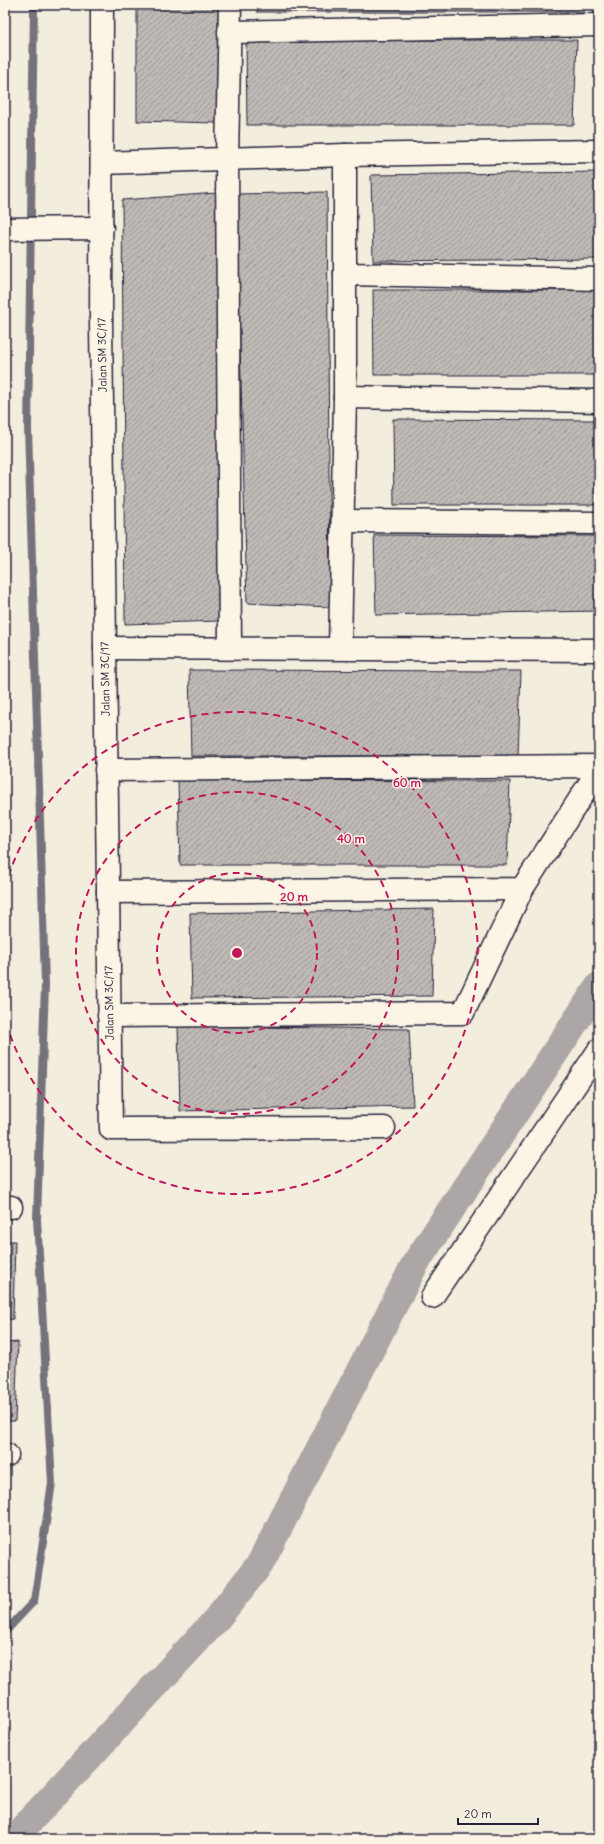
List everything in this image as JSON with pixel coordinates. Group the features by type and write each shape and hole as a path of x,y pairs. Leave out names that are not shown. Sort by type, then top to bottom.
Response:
{"street":[{"name":"Jalan SM 3C/17","path":"102,5 105,648 111,1129 384,1128"},
{"path":"230,5 227,158 230,648"},
{"path":"229,32 599,25"},
{"path":"102,163 345,155 599,151"},
{"path":"340,648 345,397 345,155"},
{"path":"5,229 59,230 102,228"},
{"path":"345,274 599,279"},
{"path":"345,397 599,401"},
{"path":"343,521 599,523"},
{"path":"105,648 599,650"},
{"path":"106,770 599,766"},
{"path":"109,1016 463,1013 522,889 599,769"},
{"path":"108,892 522,889"},
{"path":"432,1298 599,1050"}],"building":[{"path":"137,5 219,5 217,123 137,121"},
{"path":"257,5 584,5 584,12 257,12"},
{"path":"246,40 577,40 574,125 247,125"},
{"path":"599,172 599,259 373,261 371,175"},
{"path":"327,192 330,607 247,603 236,194"},
{"path":"217,193 220,621 125,624 122,200"},
{"path":"373,290 599,290 599,375 374,375"},
{"path":"393,419 599,420 599,505 394,505"},
{"path":"374,535 599,536 599,611 376,615"},
{"path":"189,670 521,671 518,756 191,756"},
{"path":"178,780 510,781 507,865 180,865"},
{"path":"434,909 432,996 192,998 190,913"},
{"path":"178,1026 409,1029 413,1106 180,1111"},
{"path":"5,1241 15,1241 13,1319 5,1320"},
{"path":"18,1342 15,1421 5,1421 5,1343"}],"waterway":[{"path":"5,1632 34,1601 52,1483 37,1219 45,984 28,428 34,5"},
{"path":"13,1839 215,1621 260,1564 415,1264 599,986"}]}
